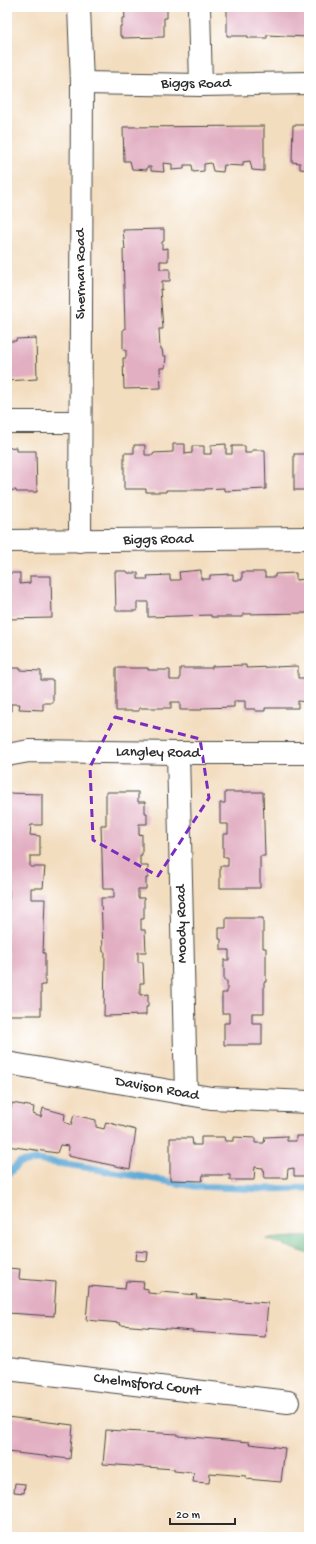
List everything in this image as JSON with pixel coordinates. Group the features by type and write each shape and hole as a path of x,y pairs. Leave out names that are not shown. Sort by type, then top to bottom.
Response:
{"street":[{"name":"Sherman Road","path":"80,7 82,83 80,541"},
{"path":"199,7 201,84"},
{"name":"Biggs Road","path":"82,83 309,83"},
{"path":"7,422 80,422"},
{"name":"Biggs Road","path":"7,541 309,538"},
{"name":"Langley Road","path":"7,755 29,751 178,754 309,753"},
{"name":"Moody Road","path":"178,754 186,1094"},
{"name":"Davison Road","path":"7,1063 211,1098 309,1102"},
{"name":"Chelmsford Court","path":"7,1369 288,1402"}],"highlighted area":[{"path":"115,717 200,739 209,798 158,876 93,840 90,767"}],"green space":[{"path":"309,1236 309,1254 266,1239"}],"building":[{"path":"124,7 167,7 167,18 164,18 164,37 122,38 122,36 120,36 120,26 122,26 122,18 125,18"},
{"path":"227,7 309,7 309,35 307,35 307,37 267,35 267,38 227,36"},
{"path":"293,125 309,125 309,170 300,169 300,163 292,162"},
{"path":"264,126 264,171 252,170 250,161 243,162 243,166 224,165 223,172 213,171 211,163 204,164 204,171 193,172 192,165 184,165 184,169 172,170 172,164 163,163 164,172 151,171 151,167 147,167 147,170 132,169 130,161 124,161 123,127"},
{"path":"164,229 162,249 168,248 168,261 160,261 160,269 170,269 170,281 162,281 162,290 160,289 163,329 159,329 160,349 162,349 163,356 166,356 165,368 160,368 161,388 124,389 123,358 126,358 126,350 123,350 123,329 125,329 123,249 125,249 123,230"},
{"path":"36,338 37,379 7,381 7,341"},
{"path":"173,444 185,444 185,454 192,453 192,446 204,446 204,454 211,454 211,445 226,444 226,454 232,454 232,446 245,446 245,453 252,453 252,450 265,450 266,489 224,491 224,488 146,492 146,489 124,489 124,453 134,453 134,445 145,445 145,455 173,452"},
{"path":"16,447 16,451 36,451 37,492 16,492 16,490 7,491 7,448"},
{"path":"294,454 309,454 309,490 294,490"},
{"path":"201,570 201,579 210,579 210,575 233,574 233,580 242,580 242,572 265,572 265,577 275,577 275,574 296,573 296,580 307,579 307,572 309,572 309,613 243,614 243,617 211,617 211,615 148,617 148,602 137,602 137,611 116,611 115,571 138,573 138,579 148,579 147,576 170,575 170,580 180,580 179,572"},
{"path":"7,573 20,573 20,584 30,583 30,576 51,576 52,618 7,619"},
{"path":"246,665 246,668 298,666 298,678 307,678 307,671 309,671 309,711 307,711 308,702 298,701 298,708 265,708 265,711 255,711 255,709 245,709 245,701 234,701 234,707 202,708 202,710 180,710 180,702 171,702 171,708 139,708 139,711 116,711 116,668 170,670 170,680 180,680 180,668 212,668 212,666"},
{"path":"7,668 41,671 41,680 53,680 53,703 43,703 43,710 19,709 20,704 11,704 11,711 7,711"},
{"path":"106,792 138,792 138,802 145,802 145,813 147,813 147,824 139,824 139,835 142,834 142,855 140,855 140,866 148,866 148,878 146,878 146,889 138,889 138,898 144,898 144,919 141,919 141,930 145,930 146,952 138,952 138,962 143,962 144,983 140,983 140,995 148,994 148,1007 146,1007 146,1015 104,1016 105,952 103,952 101,898 114,898 114,889 103,889 101,825 106,825"},
{"path":"225,792 263,792 265,856 260,856 260,888 220,888 220,866 228,866 228,857 223,857 223,834 228,834 228,824 220,824 220,803 225,803"},
{"path":"7,793 42,794 42,825 31,825 30,835 40,836 40,856 30,856 30,867 45,867 43,888 31,888 31,899 45,899 43,953 45,953 45,985 41,985 41,1015 7,1015 7,963 9,952 7,952 7,899 9,899 9,890 7,890"},
{"path":"226,918 263,918 263,948 266,948 264,1013 252,1013 252,1023 262,1023 262,1045 224,1045 224,1023 229,1023 229,1013 222,1013 222,993 227,993 227,981 224,981 224,960 229,960 229,950 221,950 219,928 226,928"},
{"path":"12,1103 34,1107 33,1114 41,1117 43,1108 65,1114 64,1122 71,1125 74,1115 96,1120 96,1127 104,1129 106,1122 136,1130 130,1169 68,1156 69,1146 60,1145 57,1153 7,1146 7,1112 10,1112"},
{"path":"287,1136 287,1141 296,1141 296,1136 309,1136 309,1176 294,1176 294,1168 288,1169 287,1178 264,1178 263,1168 255,1167 254,1180 230,1180 230,1175 203,1175 202,1181 170,1180 170,1138 192,1138 193,1145 201,1145 201,1137 224,1137 225,1141 233,1141 233,1137 255,1138 255,1143 264,1143 265,1137"},
{"path":"137,1251 148,1252 147,1261 136,1260"},
{"path":"7,1268 20,1269 19,1279 56,1282 54,1316 7,1313"},
{"path":"126,1281 144,1282 143,1288 148,1289 148,1293 160,1294 161,1292 197,1295 196,1298 268,1303 265,1337 192,1332 193,1331 120,1325 120,1323 86,1320 89,1286 125,1289"},
{"path":"7,1417 73,1425 70,1459 7,1452"},
{"path":"106,1430 178,1434 178,1436 250,1442 249,1444 285,1448 281,1482 246,1479 246,1476 210,1473 209,1483 193,1482 194,1473 174,1471 174,1469 103,1464"},
{"path":"15,1483 25,1484 24,1493 14,1492"}],"waterway":[{"path":"7,1175 19,1163 36,1160 195,1186 264,1189 309,1188"}]}
